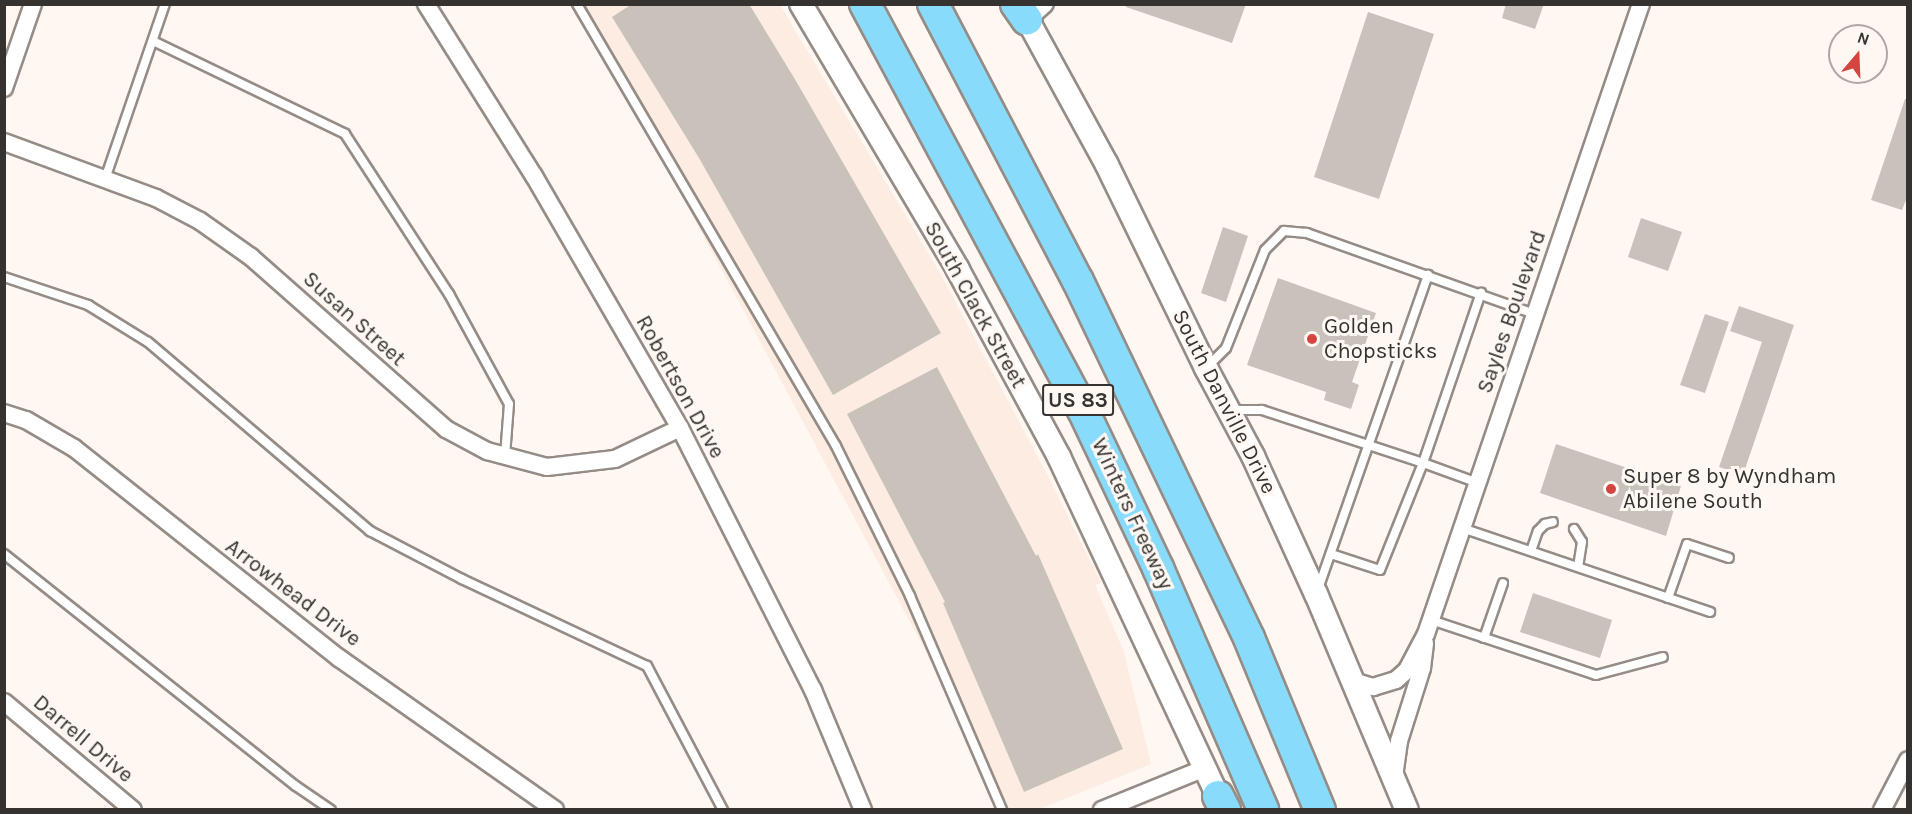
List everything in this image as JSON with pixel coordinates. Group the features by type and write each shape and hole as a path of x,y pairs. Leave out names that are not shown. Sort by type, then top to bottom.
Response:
{"highway":[{"name":"Winters Freeway","path":"865,4 1083,410 1158,568 1263,810"},
{"name":"US 83","path":"933,4 1078,280 1249,638 1320,810"}],"main road":[{"name":"South Clack Street","path":"801,4 958,270 1059,457 1223,805"},
{"name":"South Danville Drive","path":"1026,8 1107,165 1206,368 1253,456 1316,594 1407,810"}],"street":[{"path":"4,88 33,4"},
{"name":"Robertson Drive","path":"426,4 534,176 680,428 813,690 863,810"},
{"name":"Sayles Boulevard","path":"1353,681 1373,687 1396,680 1407,670 1429,627 1641,4"},
{"name":"Susan Street","path":"4,142 156,198 200,220 251,257 447,429 487,452 547,466 615,459 680,428"},
{"name":"Arrowhead Drive","path":"4,413 26,420 74,448 339,658 555,810"},
{"name":"Sayles Boulevard","path":"1394,777 1399,741 1422,668 1429,627"},
{"name":"Darrell Drive","path":"4,702 133,810"},
{"path":"1882,810 1908,760"},
{"path":"1102,810 1205,768"}],"lane":[{"path":"105,179 165,4"},
{"path":"577,4 836,446 910,596 1002,810"},
{"path":"153,41 345,134 449,294 509,404 504,456"},
{"path":"1206,368 1226,348 1265,250 1284,231 1307,233 1535,314"},
{"path":"1316,594 1428,275"},
{"path":"4,277 88,305 148,342 370,531 462,579 647,666 723,810"},
{"path":"1331,554 1380,570 1422,463 1481,293"},
{"path":"1228,410 1262,410 1478,483"},
{"path":"1531,551 1538,531 1545,524 1553,522"},
{"path":"1462,528 1710,612"},
{"path":"1574,529 1582,542 1578,567"},
{"path":"1668,598 1687,544 1729,558"},
{"path":"4,554 296,786 331,810"},
{"path":"1484,638 1503,584"},
{"path":"1429,627 1484,638 1596,675 1663,657"}],"shaded area":[{"path":"580,5 780,5 940,273 1048,476 1101,583 1095,585 1124,652 1151,764 1040,809 1010,809"}],"building":[{"path":"632,4 749,4 941,333 833,395 699,158 612,17"},
{"path":"1126,4 1246,4 1232,43 1126,7"},
{"path":"1506,4 1544,4 1535,29 1502,18"},
{"path":"1368,12 1434,34 1379,199 1314,177"},
{"path":"1905,99 1908,99 1908,195 1902,210 1871,200"},
{"path":"1641,218 1682,232 1668,271 1628,257"},
{"path":"1223,227 1248,236 1226,302 1201,293"},
{"name":"Golden Chopsticks","path":"1278,278 1376,313 1352,382 1359,385 1351,409 1324,400 1326,392 1247,365"},
{"path":"1739,306 1794,325 1743,475 1719,467 1762,342 1730,331"},
{"path":"1705,314 1729,322 1705,393 1680,385"},
{"path":"937,367 1036,556 1038,554 1123,749 1024,792 943,603 945,602 847,414"},
{"name":"Super 8 by Wyndham Abilene South","path":"1556,444 1681,486 1666,536 1540,493"},
{"path":"1533,593 1612,620 1600,658 1520,632"}],"place":[{"name":"Golden Chopsticks","path":"1312,339"},
{"name":"Super 8 by Wyndham Abilene South","path":"1611,489"}]}
